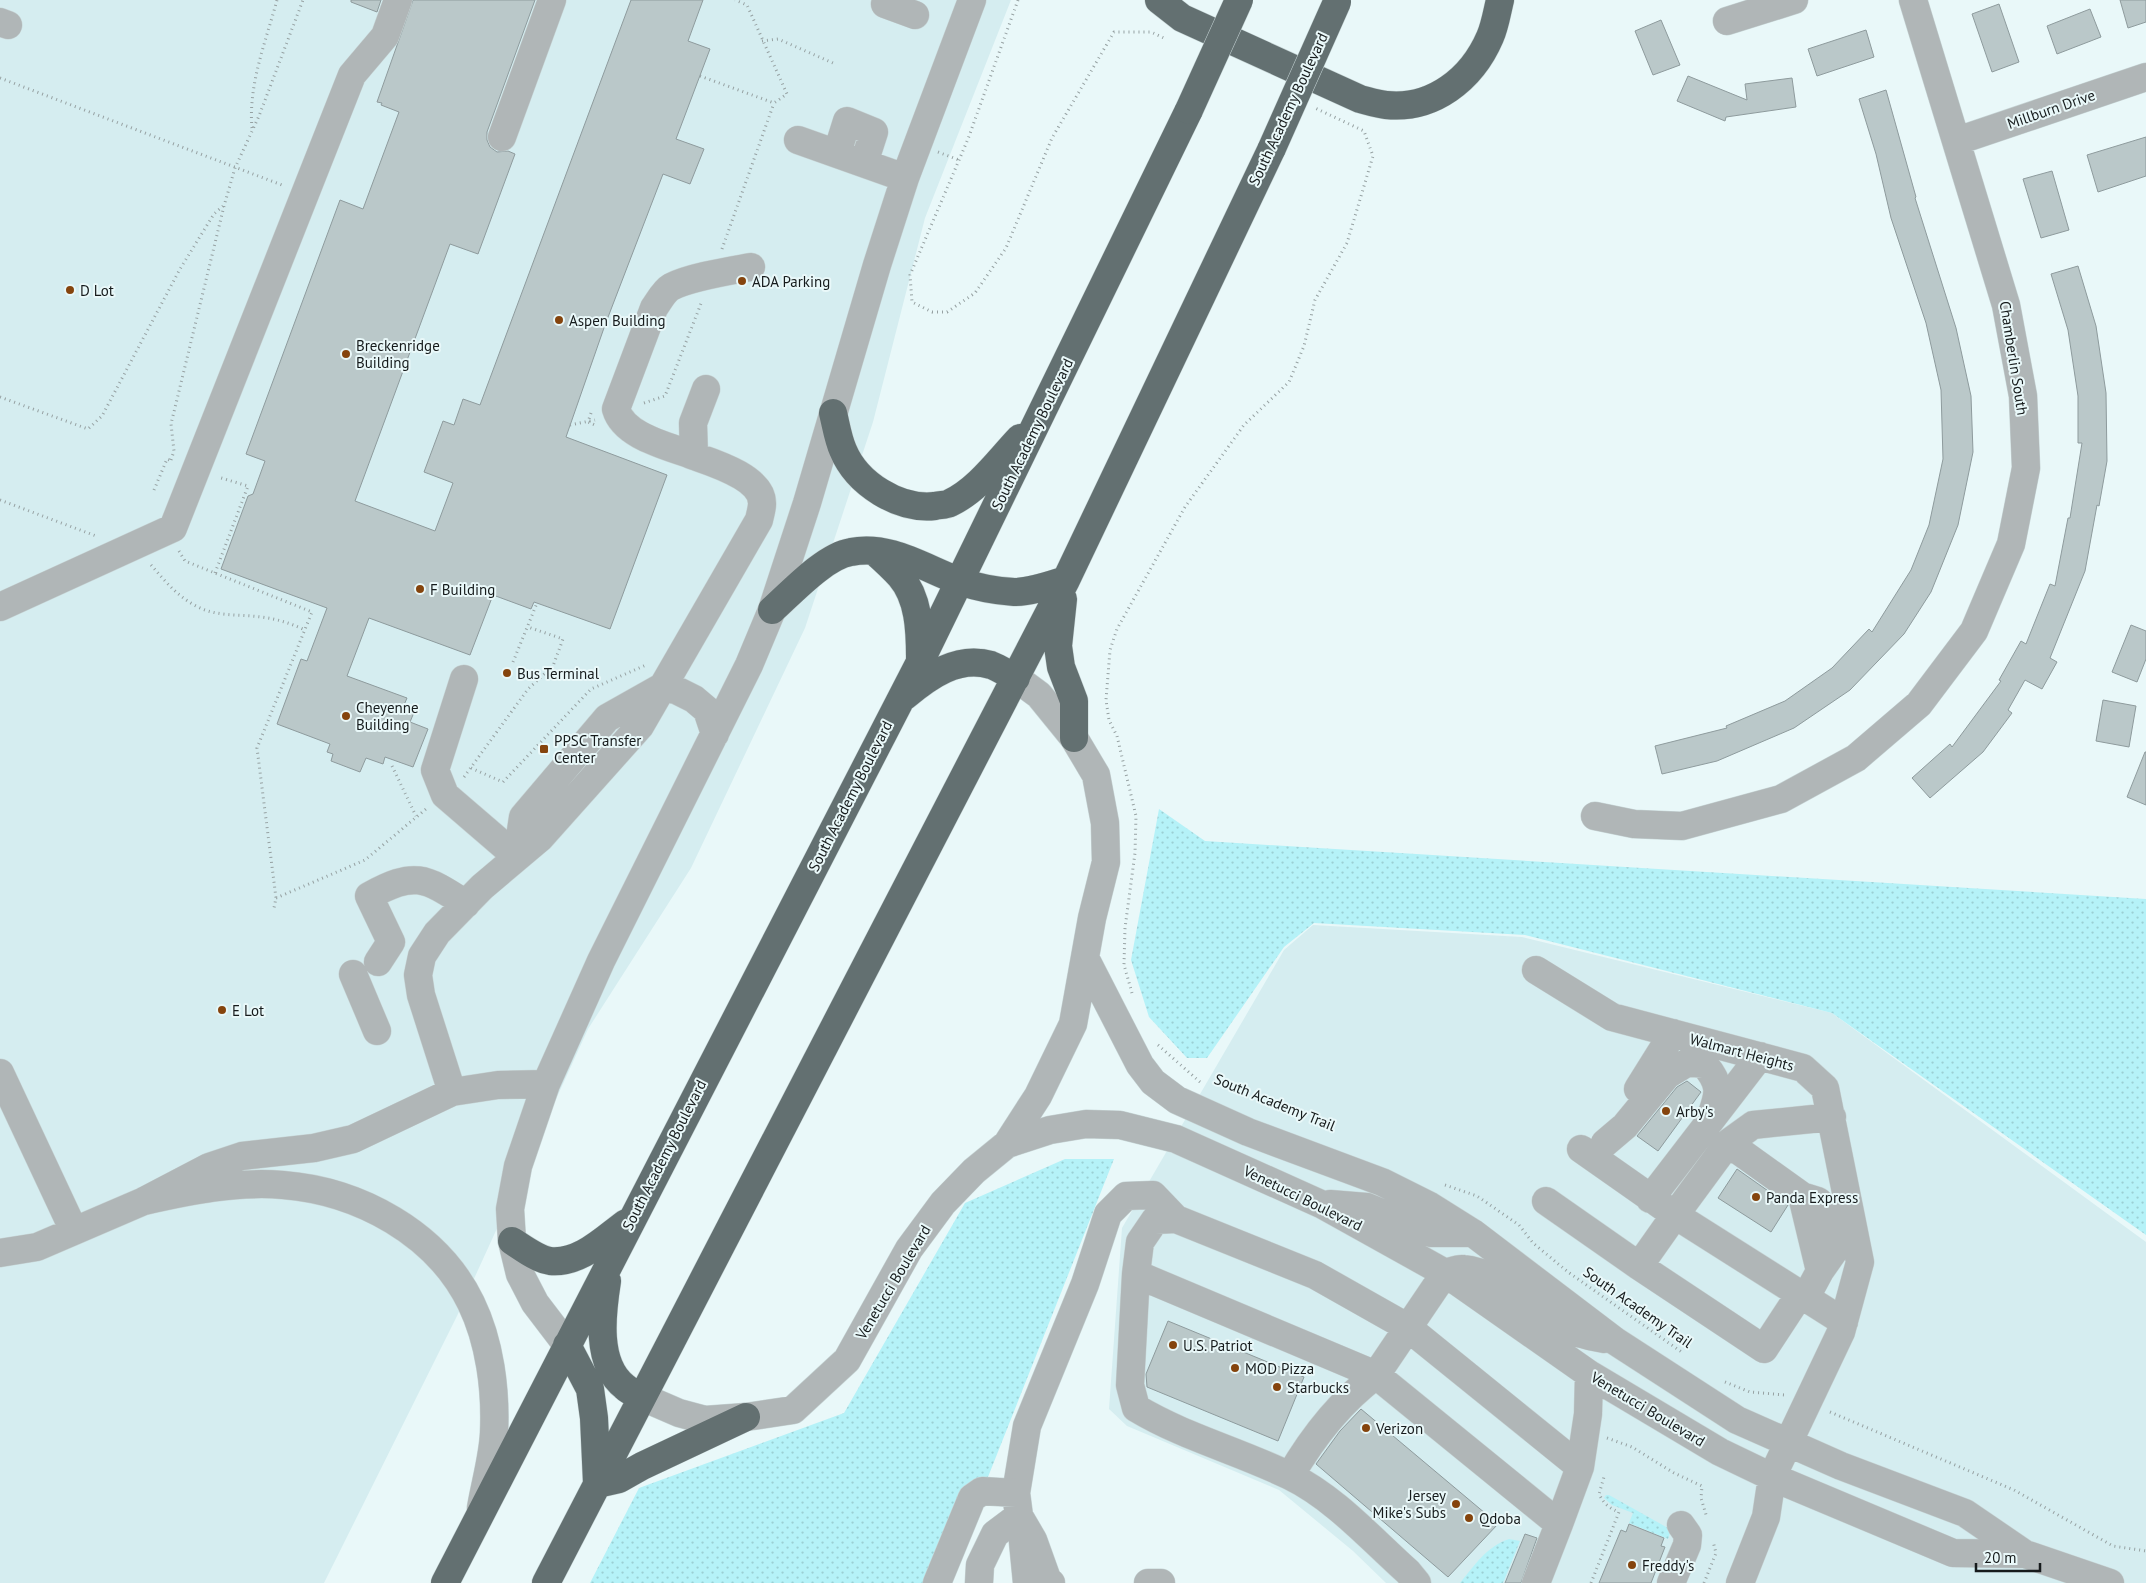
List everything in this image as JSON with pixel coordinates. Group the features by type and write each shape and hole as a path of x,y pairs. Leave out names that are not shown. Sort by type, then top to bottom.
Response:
{"highway":[{"path":"1160,0 1182,18 1360,99 1386,105 1411,104 1432,99 1461,80 1482,55 1488,42 1500,0"},
{"name":"South Academy Boulevard","path":"445,1583 566,1345 920,662 1189,110 1239,0"},
{"name":"South Academy Boulevard","path":"546,1583 1066,580 1272,148 1338,1"},
{"path":"833,413 843,451 859,474 880,492 900,503 923,507 949,504 972,489 1039,419"},
{"path":"772,610 822,566 849,552 873,550 903,558 960,581 987,589 1016,592 1066,580 1058,646 1061,667 1074,701 1074,738"},
{"path":"873,550 901,577 913,598 920,627 920,662"},
{"path":"900,700 918,684 950,666 972,663 991,665 1016,678"},
{"path":"512,1240 533,1254 549,1261 566,1260 585,1254 632,1219"},
{"path":"609,1262 602,1311 604,1347 612,1373 624,1387 642,1397"},
{"path":"566,1345 590,1389 594,1418 597,1484 619,1479 642,1466 746,1417"}],"street":[{"path":"0,607 173,528 352,75 385,36 398,0"},
{"path":"502,137 552,0"},
{"path":"566,1345 535,1303 520,1274 512,1240 510,1209 518,1166 546,1084 601,961 749,665 772,610 807,503 877,265 905,178 972,0"},
{"path":"1727,21 1794,0"},
{"name":"Chamberlin South","path":"1595,816 1634,824 1682,826 1781,799 1856,758 1918,704 1974,631 2011,544 2026,468 2023,396 2006,305 1913,0"},
{"path":"885,4 915,15"},
{"name":"Millburn Drive","path":"1957,142 2146,77"},
{"path":"798,140 905,178"},
{"path":"452,1092 421,996 418,975 422,956 437,933 482,887 540,838 640,726 656,676 759,520 762,503 757,488 744,478 638,434 623,424 616,409 654,308 662,295 670,287 712,275 751,268"},
{"path":"694,456 693,423 706,389"},
{"path":"656,676 676,690 694,699 707,710 715,734"},
{"path":"1007,1144 1038,1096 1073,1024 1106,862 1105,823 1096,775 1074,738 1039,695 1016,678"},
{"path":"464,679 435,770 445,795 517,857"},
{"path":"378,962 391,942 370,896 392,884 416,879 434,883 466,904"},
{"name":"Venetucci Boulevard","path":"1085,958 1140,1065 1153,1082 1177,1100 1248,1132 1382,1182 1430,1206 1473,1233 1616,1341 1737,1420 1841,1466 1965,1513 2025,1554 2110,1583"},
{"name":"Walmart Heights","path":"1536,970 1612,1018 1803,1068 1825,1088 1860,1262 1844,1322 1772,1477 1766,1517 1740,1583"},
{"path":"353,974 377,1031"},
{"path":"1594,1151 1673,1033"},
{"path":"1650,1199 1760,1056"},
{"path":"1594,1151 1626,1126 1667,1076 1688,1062 1704,1064 1715,1076 1719,1094 1709,1122"},
{"path":"0,1073 74,1231"},
{"path":"0,1253 37,1246 144,1201 209,1167 242,1156 314,1148 353,1139 452,1092 498,1085 546,1084"},
{"path":"1639,1266 1674,1215 1728,1144 1753,1125 1832,1117"},
{"name":"Venetucci Boulevard","path":"642,1397 679,1413 705,1420 746,1417 792,1410 847,1360 909,1249 943,1203 974,1171 1007,1144 1050,1130 1086,1124 1120,1125 1176,1139 1323,1205 1445,1273 1589,1374 1720,1452 1772,1477 1953,1553 2025,1554"},
{"path":"1546,1201 1639,1266 1764,1349 1820,1271 1802,1196 1728,1144"},
{"path":"1594,1151 1650,1199 1844,1322"},
{"path":"144,1201 205,1188 245,1184 284,1185 330,1193 366,1206 404,1226 433,1252 455,1276 472,1304 487,1352 493,1387 494,1435 479,1518"},
{"path":"1027,1583 1018,1504 1027,1426 1085,1284 1108,1214 1126,1196 1153,1195 1176,1219 1315,1275 1408,1327 1593,1469"},
{"path":"1323,1205 1349,1205 1367,1208 1431,1233 1473,1233"},
{"path":"1176,1219 1156,1220 1140,1242 1136,1274 1130,1385 1136,1408 1163,1424 1290,1476 1323,1495 1408,1572 1417,1583"},
{"path":"1290,1476 1303,1453 1340,1408 1376,1375 1445,1273 1463,1268 1483,1274 1513,1292 1541,1314 1565,1329 1616,1341"},
{"path":"1136,1274 1376,1375 1559,1524"},
{"path":"1536,1583 1559,1524 1593,1469 1588,1414 1589,1374"},
{"path":"937,1583 972,1498 982,1491 1018,1504 1047,1579 1052,1583"},
{"path":"979,1583 980,1565 995,1534 1018,1504"},
{"path":"1657,1583 1681,1525 1688,1535 1671,1583"},
{"path":"1148,1583 1161,1583"}],"path":[{"path":"252,128 251,111 254,88 277,0"},
{"path":"171,460 174,451 171,424 224,206 235,168 259,116 302,0"},
{"path":"700,76 774,104 786,94 747,5 736,0"},
{"path":"762,41 778,39 833,63"},
{"path":"0,78 276,183"},
{"path":"0,397 88,429 102,416 180,270 214,214 224,206"},
{"path":"591,412 588,422 605,430"},
{"path":"0,500 103,539"},
{"path":"133,546 176,593 198,607 220,614 260,616 286,621 305,630"},
{"path":"177,546 185,561 312,612 258,748 276,898 274,908"},
{"path":"1134,1000 1124,965 1125,928 1135,853 1136,816 1117,736 1108,720 1106,700 1110,650 1117,629 1145,578"},
{"path":"513,662 537,603"},
{"path":"462,780 528,689 554,666 563,639 528,627"},
{"path":"471,768 503,782 591,688 656,676"},
{"path":"392,766 416,816"},
{"path":"276,898 365,860 430,806"},
{"name":"South Academy Trail","path":"1155,1042 1203,1085"},
{"name":"South Academy Trail","path":"1442,1184 1484,1200 1519,1225 1533,1243 1568,1272 1684,1354"},
{"path":"1720,1379 1750,1392 1790,1396 1808,1403 2014,1490 2113,1546 2146,1551"},
{"path":"1602,1436 1632,1446 1674,1473 1702,1486 1702,1498 1709,1526"},
{"path":"1607,1448 1612,1440"},
{"path":"1590,1583 1619,1512 1611,1509 1603,1502 1599,1494 1593,1469"},
{"path":"1704,1583 1716,1553 1711,1535"}],"shaded area":[{"path":"0,0 1011,0 925,218 873,422 805,628 691,868 588,1029 457,1316 324,1583 0,1583"},
{"path":"1159,809 1205,841 2146,899 2146,1235 1832,1013 1525,935 1314,923 1284,947 1207,1058 1187,1058 1149,1017 1131,960"},
{"path":"1313,925 1522,937 1832,1013 2146,1242 2146,1583 1386,1583 1353,1551 1279,1490 1127,1426 1109,1409 1122,1228 1284,950"},
{"path":"1065,1159 1114,1159 946,1583 590,1583 639,1488 844,1413 965,1203"},
{"path":"1606,1495 1668,1528 1670,1533 1668,1539 1629,1523 1633,1513 1612,1505 1604,1498"},
{"path":"1509,1539 1520,1541 1503,1583 1460,1583 1476,1563 1494,1546"}],"building":[{"path":"351,0 381,0 377,12 351,2"},
{"path":"413,0 535,0 487,132 487,140 490,147 497,152 508,151 515,154 478,254 450,244 355,501 435,531 453,483 424,472 443,421 454,425 463,399 480,405 631,0 703,0 688,41 710,49 676,139 704,149 690,184 663,174 605,325 566,437 667,475 610,629 534,602 531,609 493,595 470,655 369,618 347,676 407,698 404,705 415,710 410,722 428,729 413,767 385,757 383,764 366,758 360,772 331,761 333,754 327,752 330,744 277,724 301,659 307,661 327,608 221,569 248,496 253,494 265,461 246,454 340,200 363,209 399,112 377,102"},
{"path":"2120,0 2146,0 2146,22 2128,28"},
{"path":"1999,4 2019,62 1992,72 1972,14"},
{"path":"2090,9 2101,37 2057,54 2047,26"},
{"path":"1661,20 1680,65 1653,75 1635,31"},
{"path":"1866,30 1874,57 1817,76 1808,49"},
{"path":"1688,76 1747,100 1745,84 1792,78 1796,107 1726,117 1725,121 1677,101"},
{"path":"1886,90 1915,198 1956,328 1971,396 1973,452 1958,525 1931,592 1904,634 1850,690 1794,728 1717,761 1662,774 1655,746 1727,728 1726,726 1785,701 1832,668 1869,629 1872,632 1911,570 1929,525 1943,459 1941,390 1926,323 1891,218 1876,154 1859,99"},
{"path":"2146,137 2146,176 2098,192 2087,155"},
{"path":"2052,171 2069,230 2041,238 2023,179"},
{"path":"2078,266 2096,326 2106,393 2107,461 2085,571 2050,658 2057,662 2042,689 2025,680 2008,710 2012,713 1983,752 1930,798 1912,778 1950,744 1952,747 2001,681 1999,680 2021,641 2026,644 2050,584 2055,586 2068,518 2070,518 2082,443 2078,443 2078,396 2068,330 2051,274"},
{"path":"2131,625 2146,631 2146,659 2137,682 2112,672"},
{"path":"2103,700 2136,706 2129,747 2096,741"},
{"path":"2146,752 2146,805 2127,797"},
{"name":"Arby's","path":"1687,1081 1701,1092 1658,1151 1637,1136 1677,1087"},
{"name":"Panda Express","path":"1737,1169 1788,1205 1771,1232 1718,1198"},
{"path":"1168,1321 1304,1377 1278,1441 1147,1387 1146,1374"},
{"path":"1361,1409 1498,1524 1448,1577 1316,1464 1340,1431"},
{"name":"Freddy's","path":"1629,1524 1664,1538 1661,1546 1665,1547 1651,1583 1599,1583 1621,1530 1626,1532"},
{"path":"1525,1534 1537,1538 1521,1583 1505,1583"}],"place":[{"name":"ADA Parking","path":"742,281"},
{"name":"D Lot","path":"70,290"},
{"name":"Aspen Building","path":"559,320"},
{"name":"Breckenridge Building","path":"346,354"},
{"name":"F Building","path":"420,589"},
{"name":"Bus Terminal","path":"507,673"},
{"name":"Cheyenne Building","path":"346,716"},
{"name":"PPSC Transfer Center","path":"544,749"},
{"name":"E Lot","path":"222,1010"},
{"name":"Arby's","path":"1666,1111"},
{"name":"Panda Express","path":"1756,1197"},
{"name":"U.S. Patriot","path":"1173,1345"},
{"name":"MOD Pizza","path":"1235,1368"},
{"name":"Starbucks","path":"1277,1387"},
{"name":"Verizon","path":"1366,1428"},
{"name":"Jersey Mike's Subs","path":"1456,1504"},
{"name":"Qdoba","path":"1469,1518"},
{"name":"Freddy's","path":"1632,1565"}]}
